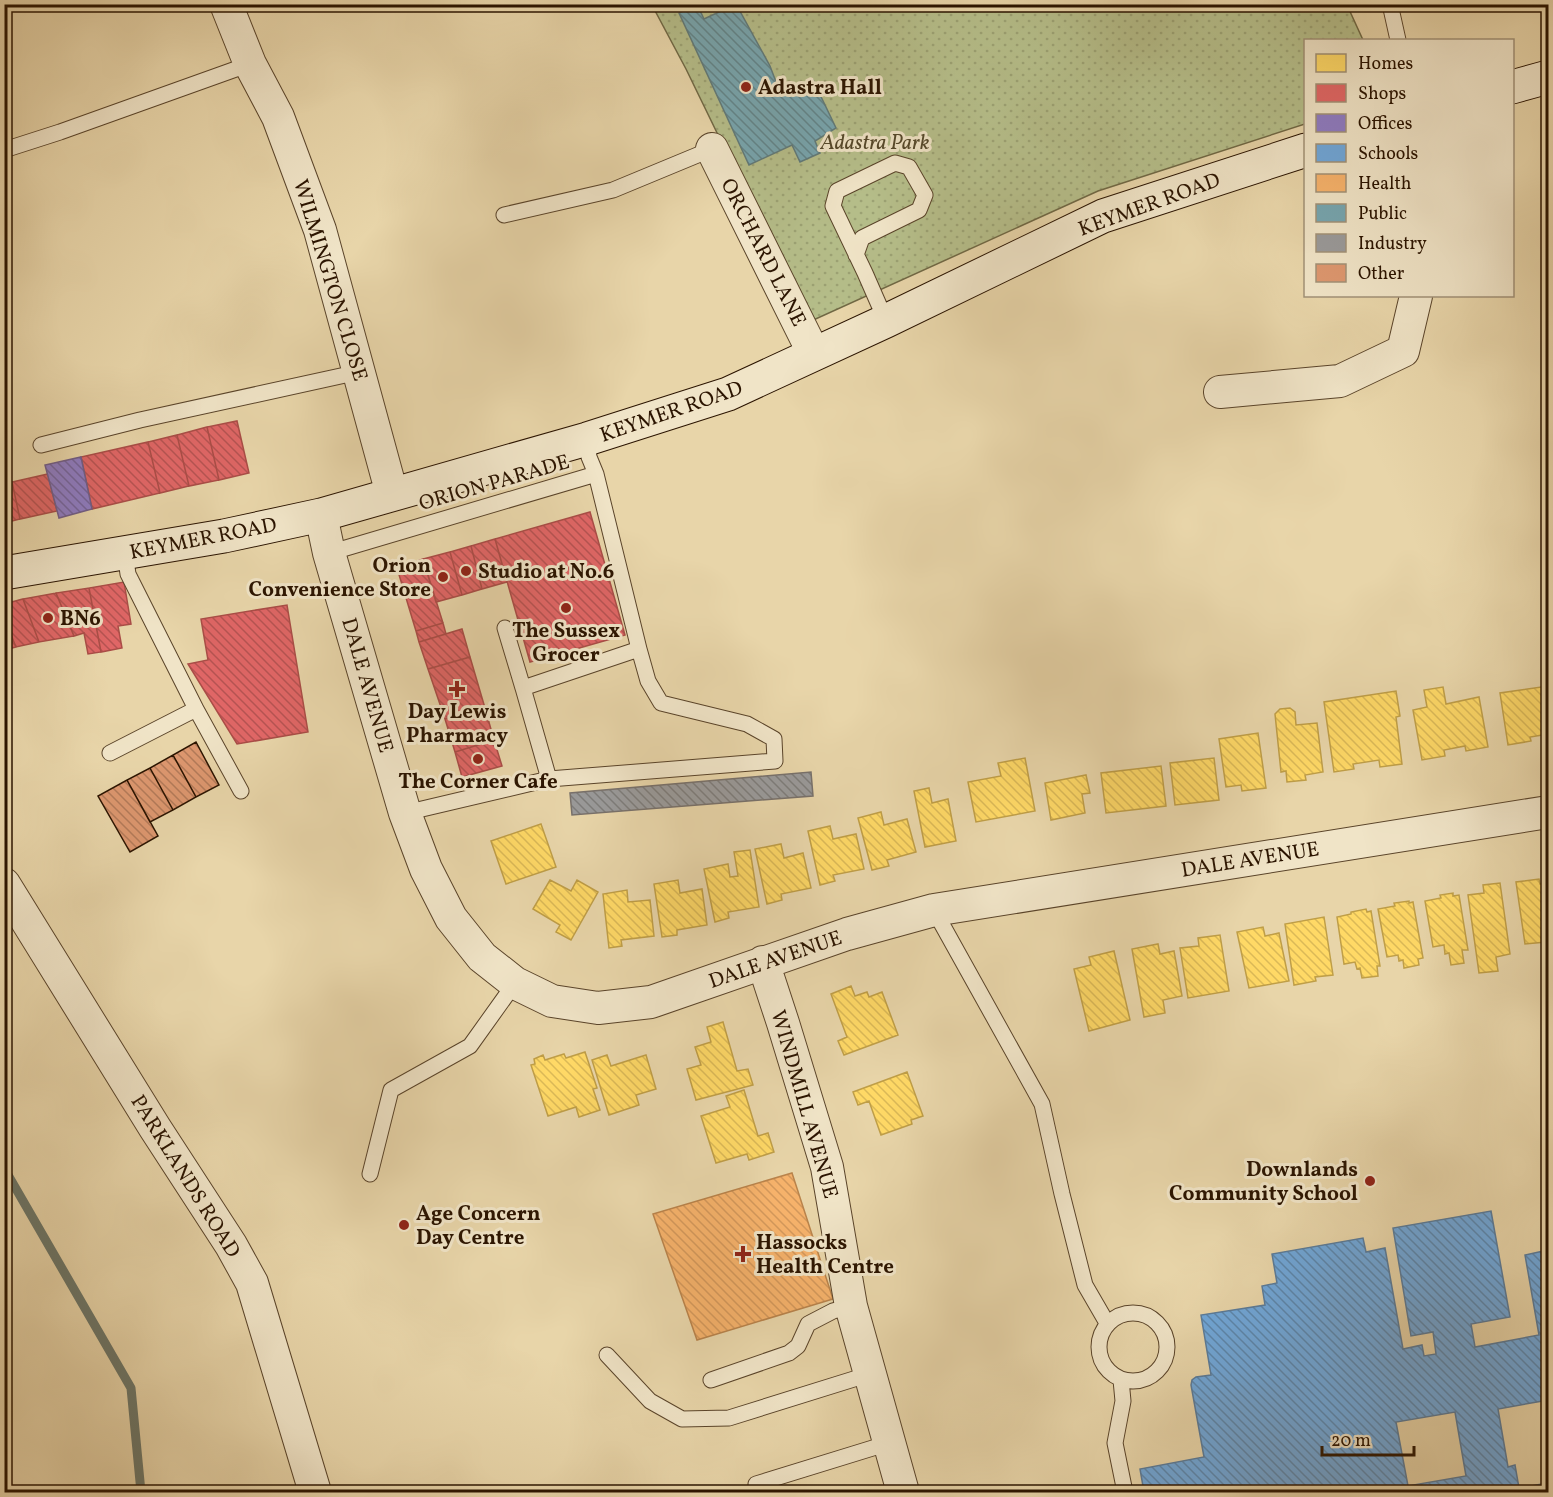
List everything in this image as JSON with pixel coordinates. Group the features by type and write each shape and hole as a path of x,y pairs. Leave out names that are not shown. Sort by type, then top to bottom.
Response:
{"main road":[{"path":"1514,86 1548,77"},
{"name":"KEYMER ROAD","path":"4,573 224,536 321,515 587,440 728,394 886,321 1103,216 1304,150"}],"street":[{"name":"WILMINGTON CLOSE","path":"226,4 250,64 278,117 320,230 392,494"},
{"name":"ORCHARD LANE","path":"712,149 814,354"},
{"path":"1220,392 1340,381 1404,351 1416,297"},
{"name":"DALE AVENUE","path":"321,515 329,553 405,813 426,869 451,918 482,957 515,983 552,1001 598,1008 651,1002 847,934 934,910 1548,812"},
{"name":"PARKLANDS ROAD","path":"4,884 155,1128 231,1245 252,1283 315,1492"},
{"name":"WINDMILL AVENUE","path":"764,962 827,1167 851,1306 903,1492"}],"lane":[{"path":"1390,4 1398,39"},
{"path":"4,150 250,64"},
{"path":"504,215 613,190 712,149"},
{"path":"856,255 862,238 920,210 924,195 909,167 895,163 837,191 832,206 886,321"},
{"path":"41,445 140,420 359,372"},
{"path":"587,440 596,474"},
{"name":"ORION PARADE","path":"329,553 596,474 648,681 661,704 747,724 774,739 775,760 549,779"},
{"path":"125,553 128,574 196,709 241,791"},
{"path":"405,813 549,779 505,628"},
{"path":"523,688 639,649"},
{"path":"110,753 196,709"},
{"path":"934,910 1042,1104 1085,1285 1107,1323"},
{"path":"370,1174 391,1090 470,1046 515,983"},
{"path":"711,1380 789,1353 798,1346 808,1324 833,1311 851,1306"},
{"path":"1139,1312 1158,1323 1165,1333 1167,1344 1167,1356 1162,1366 1144,1380 1133,1382 1121,1380 1111,1374 1103,1366 1098,1344 1107,1323 1116,1316 1139,1312"},
{"path":"606,1355 650,1401 682,1419 729,1418 870,1374"},
{"path":"1121,1380 1123,1401 1115,1443 1125,1492"},
{"path":"756,1484 889,1443"}],"green space":[{"name":"Adastra Park","path":"652,5 1347,5 1363,39 1304,39 1304,124 1098,191 809,322 686,69"}],"building: Homes":[{"path":"1548,686 1548,734 1530,737 1531,741 1508,745 1500,693"},
{"path":"1443,687 1446,704 1479,697 1488,747 1466,751 1465,746 1444,750 1445,756 1422,760 1413,710 1427,707 1424,690"},
{"path":"1396,691 1400,716 1396,717 1402,764 1380,767 1379,760 1353,764 1354,769 1334,772 1324,702"},
{"path":"1290,708 1295,712 1296,725 1317,723 1323,772 1305,775 1306,780 1287,782 1286,771 1281,772 1275,714 1280,709"},
{"path":"1258,733 1266,788 1242,791 1241,785 1226,787 1219,739"},
{"path":"1025,758 1035,811 976,822 968,782 1001,776 998,763"},
{"path":"1214,758 1219,800 1175,805 1170,763"},
{"path":"1161,766 1166,806 1106,813 1101,773"},
{"path":"1086,775 1090,793 1082,794 1085,813 1051,820 1045,783"},
{"path":"929,788 932,803 948,799 956,841 925,847 914,791"},
{"path":"881,812 884,825 907,819 916,852 887,860 889,866 872,870 858,818"},
{"path":"541,824 556,867 506,884 491,841"},
{"path":"830,826 833,839 856,834 864,869 833,875 835,881 820,885 808,831"},
{"path":"781,844 784,858 803,853 811,888 781,894 782,900 767,904 755,849"},
{"path":"750,850 759,907 728,912 729,918 715,922 704,869 728,864 730,877 738,876 734,852"},
{"path":"1539,879 1540,884 1548,883 1548,929 1544,930 1546,942 1525,944 1516,882"},
{"path":"550,880 571,891 577,880 598,892 571,940 556,932 560,925 533,909"},
{"path":"678,880 680,893 702,889 707,925 677,930 677,935 662,937 654,884"},
{"path":"1500,883 1510,954 1496,957 1498,971 1479,973 1468,895 1484,893 1483,885"},
{"path":"627,890 628,902 650,900 654,936 621,940 622,946 609,948 603,894"},
{"path":"1453,893 1453,896 1459,895 1468,950 1462,950 1464,963 1451,965 1449,953 1445,954 1444,945 1433,947 1425,901"},
{"path":"1409,901 1409,903 1413,902 1423,958 1418,959 1419,965 1404,968 1403,960 1399,961 1398,955 1387,957 1378,909 1395,906 1394,903"},
{"path":"1366,909 1367,912 1371,911 1380,966 1377,966 1378,976 1362,978 1360,968 1357,969 1355,962 1344,964 1337,917"},
{"path":"1324,917 1333,975 1315,977 1316,981 1294,985 1285,924"},
{"path":"1263,927 1265,936 1279,933 1289,981 1249,988 1237,932"},
{"path":"1220,935 1229,991 1188,998 1180,948 1199,946 1198,938"},
{"path":"1158,944 1160,954 1174,951 1182,996 1163,1000 1165,1013 1144,1017 1132,949"},
{"path":"1114,951 1130,1020 1089,1031 1074,969 1091,965 1089,957"},
{"path":"851,986 855,996 867,992 869,997 882,992 898,1035 844,1055 838,1041 847,1037 831,994"},
{"path":"723,1022 737,1071 748,1069 753,1085 696,1100 687,1069 701,1065 695,1047 711,1042 707,1027"},
{"path":"585,1052 597,1088 593,1089 600,1110 579,1117 576,1107 548,1116 531,1065 535,1064 534,1059 543,1055 545,1060 564,1054 566,1058"},
{"path":"607,1055 611,1066 646,1055 656,1089 636,1095 639,1105 609,1115 592,1060"},
{"path":"907,1072 923,1116 911,1120 912,1124 881,1135 869,1101 858,1105 853,1092"},
{"path":"744,1090 758,1136 768,1133 774,1152 749,1160 747,1154 716,1163 701,1116 730,1107 726,1096"}],"building: Shops":[{"path":"237,421 249,473 219,480 207,427"},
{"path":"207,427 219,480 189,486 177,435"},
{"path":"177,435 189,486 160,493 148,442"},
{"path":"148,442 160,493 92,509 81,457"},
{"path":"48,474 57,511 20,519 12,482"},
{"path":"12,482 20,519 4,523 4,484"},
{"name":"The Sussex Grocer","path":"590,512 625,635 530,662 495,539"},
{"path":"495,539 507,582 482,589 471,546"},
{"name":"Studio at No.6","path":"471,546 482,589 462,595 450,552"},
{"name":"Orion Convenience Store","path":"450,552 462,595 436,602 423,559"},
{"path":"423,559 443,623 416,631 397,568"},
{"path":"124,582 131,624 118,626 122,648 101,652 89,588"},
{"path":"89,588 101,652 88,654 84,633 74,636 56,593"},
{"name":"BN6","path":"56,593 74,636 39,642 23,599"},
{"path":"23,599 39,642 16,647 4,618 4,604"},
{"path":"287,605 308,732 237,744 188,664 208,660 201,619"},
{"path":"4,618 16,647 4,650"},
{"path":"443,623 446,634 419,642 416,631"},
{"path":"462,629 470,657 428,669 419,642"},
{"name":"Day Lewis Pharmacy","path":"470,657 485,708 445,719 428,669"},
{"path":"485,708 494,740 455,752 445,719"},
{"name":"The Corner Cafe","path":"494,740 502,766 462,777 455,752"}],"building: Offices":[{"path":"81,457 92,509 59,518 45,465"}],"building: Schools":[{"path":"1491,1211 1510,1317 1471,1324 1475,1347 1539,1335 1525,1255 1548,1250 1548,1400 1498,1409 1508,1467 1515,1465 1519,1488 1548,1483 1548,1492 1144,1492 1140,1469 1204,1457 1191,1385 1192,1380 1196,1377 1211,1375 1201,1315 1265,1305 1262,1286 1277,1283 1272,1254 1363,1238 1366,1252 1385,1248 1403,1349 1422,1345 1424,1356 1436,1354 1433,1332 1411,1336 1393,1228","holes":["1455,1412 1466,1476 1408,1486 1396,1422"]}],"building: Health":[{"name":"Hassocks Health Centre","path":"792,1173 833,1299 697,1340 653,1214"}],"building: Public":[{"name":"Adastra Hall","path":"697,4 704,19 736,4 770,66 781,95 813,80 836,128 815,141 820,153 800,162 792,145 749,165 679,13"}],"building: Industry":[{"path":"811,772 813,796 572,815 570,793"}],"building: Other":[{"path":"196,742 219,785 196,797 173,755"},
{"path":"173,755 196,797 173,810 150,768"},
{"path":"150,768 173,810 150,822 127,780"},
{"path":"127,780 158,836 130,852 98,796"}],"waterway":[{"path":"4,1168 131,1388 141,1492"}],"place":[{"name":"Adastra Hall","path":"746,87"},
{"name":"Studio at No.6","path":"466,571"},
{"name":"Orion Convenience Store","path":"443,577"},
{"name":"The Sussex Grocer","path":"566,608"},
{"name":"BN6","path":"48,618"},
{"name":"Day Lewis Pharmacy","path":"457,689"},
{"name":"The Corner Cafe","path":"478,759"},
{"name":"Downlands Community School","path":"1370,1181"},
{"name":"Age Concern Day Centre","path":"404,1225"},
{"name":"Hassocks Health Centre","path":"743,1254"}]}
